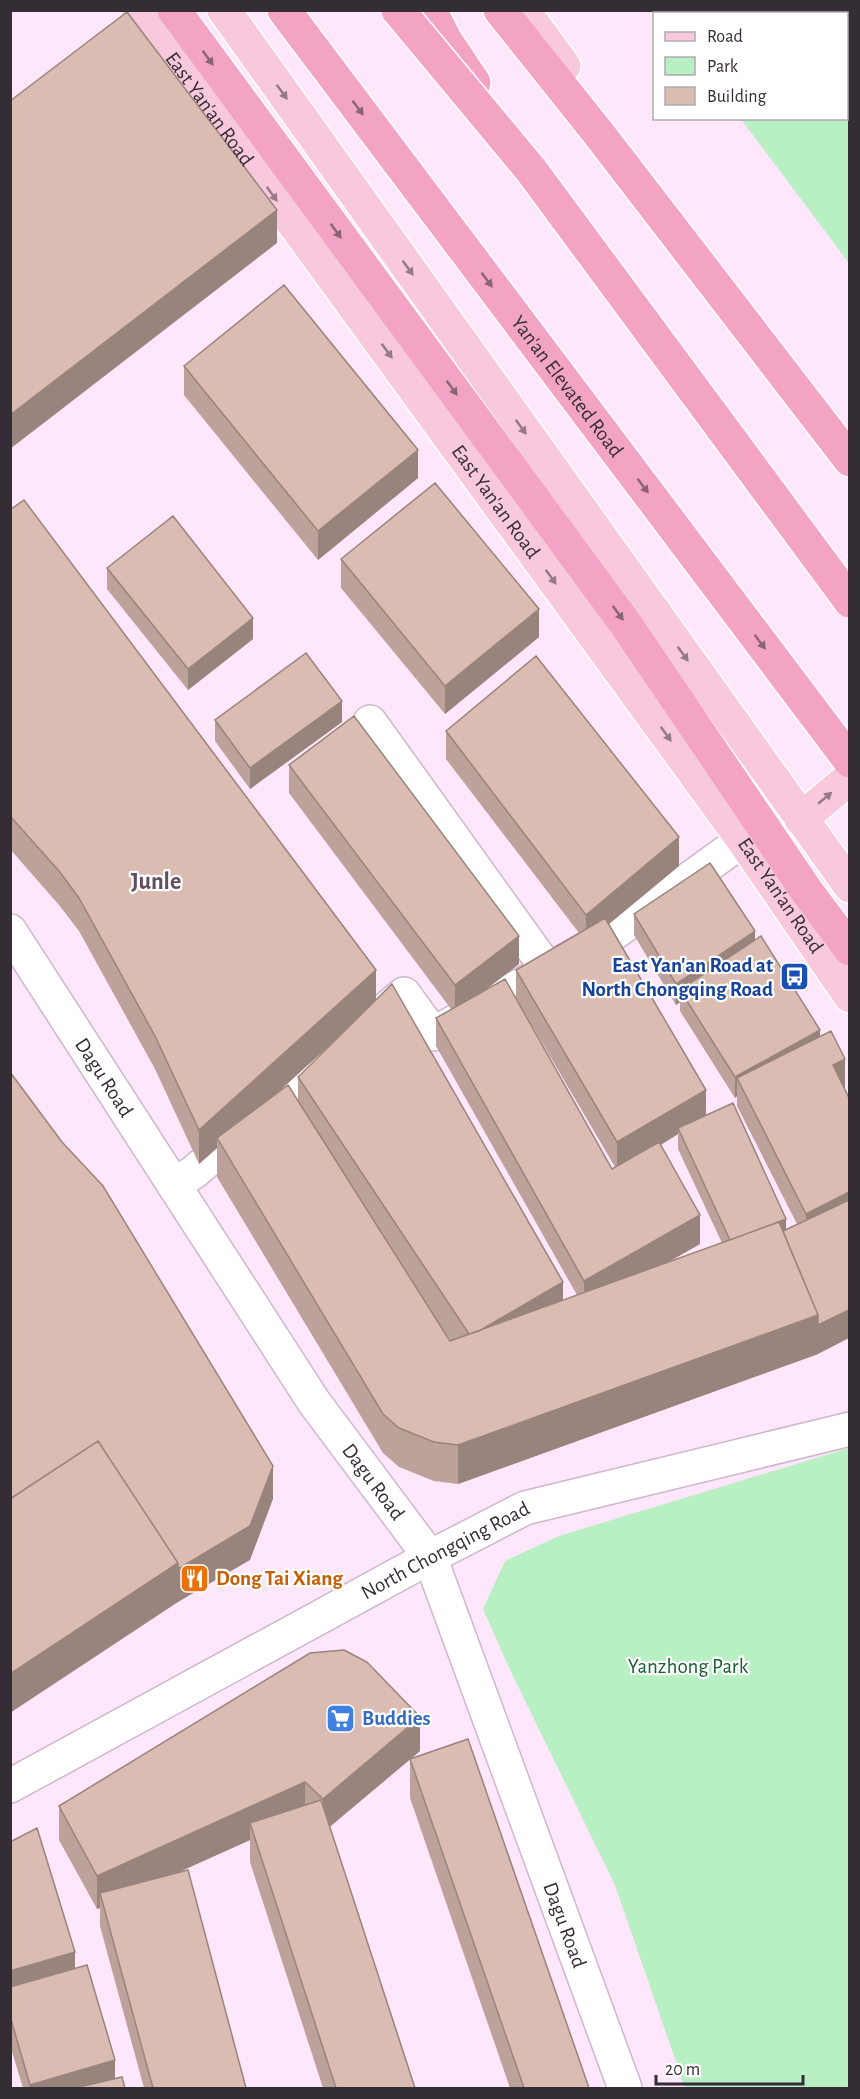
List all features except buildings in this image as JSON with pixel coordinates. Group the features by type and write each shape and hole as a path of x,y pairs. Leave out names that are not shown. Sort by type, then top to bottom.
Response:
{"highway":[{"path":"174,10 627,626 849,949"},
{"name":"Yan'an Elevated Road","path":"285,10 849,761"},
{"path":"400,10 531,170 849,601"},
{"path":"430,10 446,41 531,170"},
{"path":"500,10 599,134 849,460"}],"main road":[{"name":"East Yan'an Road","path":"138,10 743,840 849,996"},
{"path":"224,10 849,885"},
{"path":"400,10 849,584"},
{"path":"523,10 849,447"},
{"path":"801,819 849,777"}],"street":[{"path":"370,722 548,970"},
{"path":"174,1185 194,1172 404,994 433,1034 614,934 743,840"},
{"name":"Dagu Road","path":"10,931 315,1402 430,1557 625,2088"},
{"name":"North Chongqing Road","path":"10,1786 430,1557 525,1508 849,1429"}],"green space":[{"path":"849,11 849,263 742,120 848,120 848,12 660,12"},
{"name":"Yanzhong Park","path":"849,1448 849,2088 685,2088 615,1885 511,1672 483,1609 505,1561 559,1536"}],"place":[{"name":"East Yan'an Road at North Chongqing Road","path":"794,977"},
{"name":"Dong Tai Xiang","path":"195,1578"},
{"name":"Buddies","path":"341,1718"}],"district":[{"name":"Junle","path":"156,881"}]}
